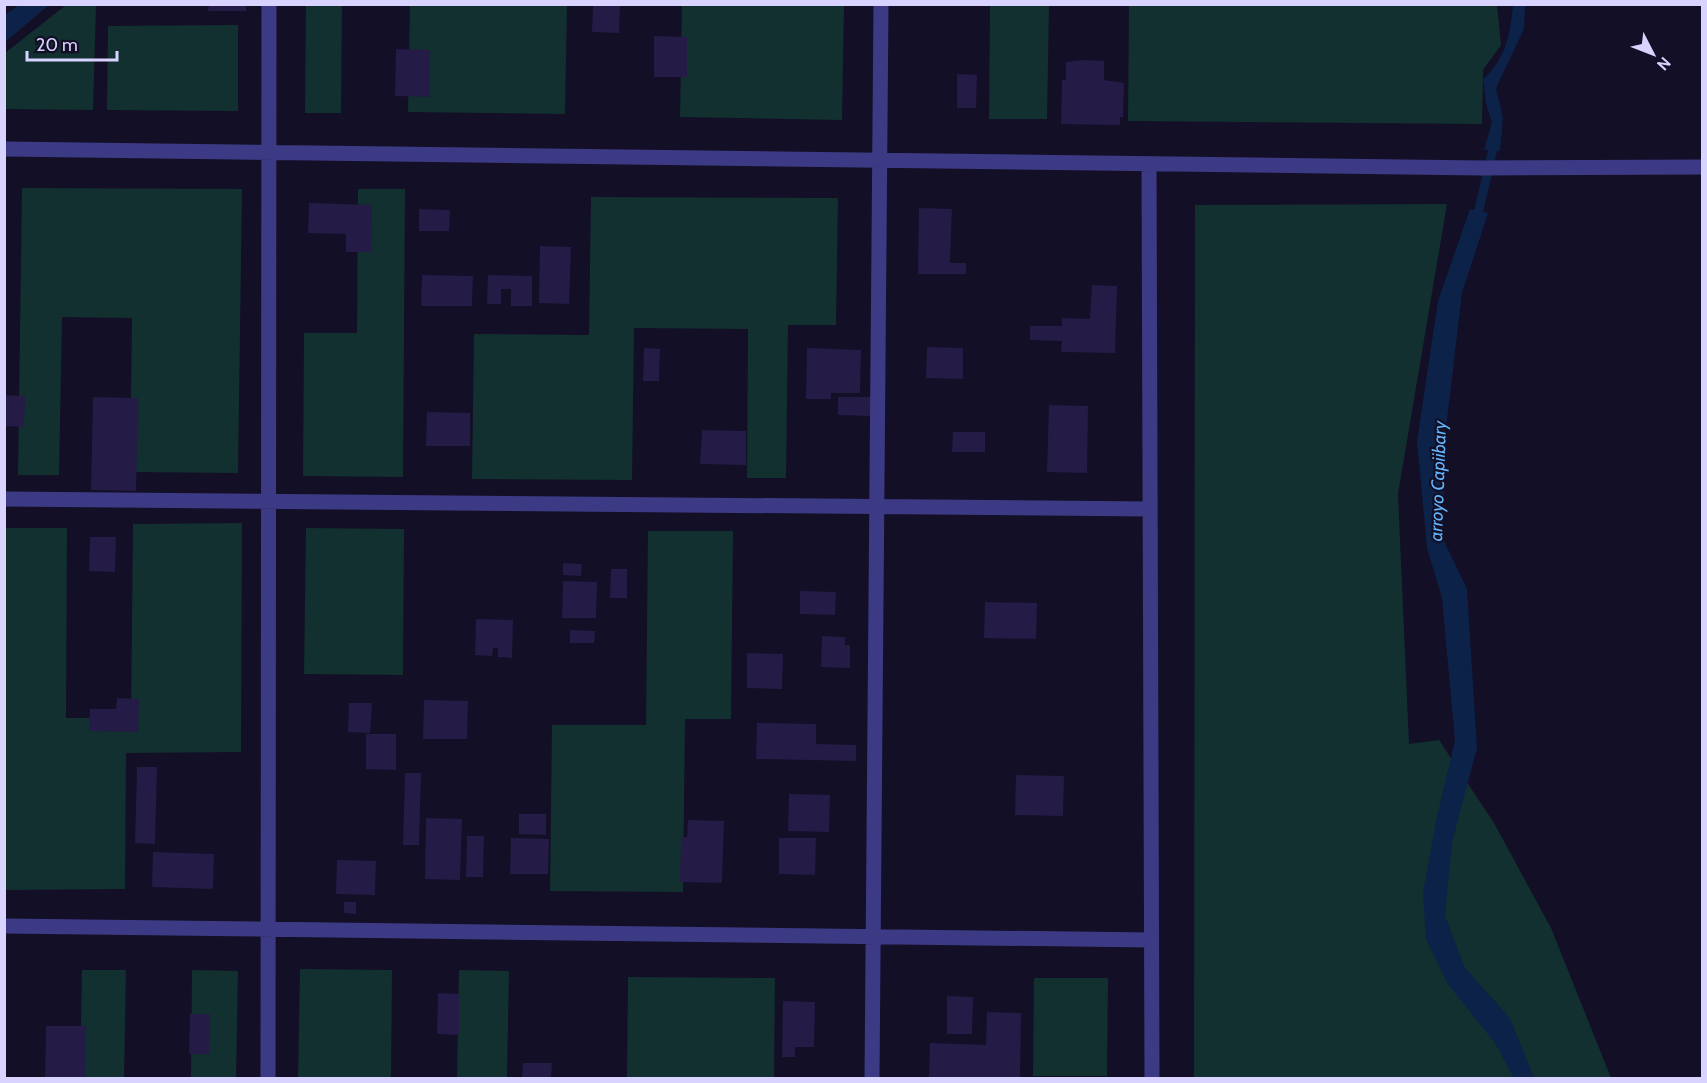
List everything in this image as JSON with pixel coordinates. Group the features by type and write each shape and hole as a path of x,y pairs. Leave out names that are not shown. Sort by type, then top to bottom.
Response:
{"street":[{"path":"267,1078 269,4"},
{"path":"872,1078 881,4"},
{"path":"4,149 1482,168 1702,167"},
{"path":"1149,164 1152,1078"},
{"path":"4,499 1150,509"},
{"path":"4,926 1151,940"}],"green space":[{"path":"66,5 96,5 93,110 5,109 5,53"},
{"path":"306,5 342,5 341,113 305,113"},
{"path":"410,5 567,5 565,114 408,112"},
{"path":"682,5 844,5 842,120 680,117"},
{"path":"990,5 1049,5 1047,119 989,119"},
{"path":"1129,5 1497,5 1501,45 1483,70 1482,124 1128,121"},
{"path":"238,25 238,111 107,110 108,26"},
{"path":"22,188 242,189 238,473 130,472 132,318 62,317 59,475 18,475"},
{"path":"358,189 405,189 403,477 303,476 304,333 357,333"},
{"path":"591,197 838,198 836,325 788,325 786,478 747,478 748,329 634,328 632,480 472,479 474,334 589,335"},
{"path":"1447,204 1398,494 1409,744 1439,740 1494,823 1551,928 1611,1078 1194,1078 1195,205"},
{"path":"242,523 241,752 126,753 125,889 5,890 4,528 67,528 66,718 131,718 133,524"},
{"path":"306,528 404,529 403,675 304,674"},
{"path":"648,531 733,531 731,719 685,719 683,892 550,891 552,725 646,725"},
{"path":"300,969 392,970 391,1078 298,1078"},
{"path":"82,970 126,970 124,1078 80,1078"},
{"path":"192,970 238,971 236,1078 191,1078"},
{"path":"459,970 509,971 507,1078 457,1078"},
{"path":"628,977 775,978 774,1078 627,1078"},
{"path":"1034,978 1108,978 1107,1076 1033,1076"}],"water":[{"path":"19,5 49,5 5,42 5,15"},
{"path":"1513,5 1525,5 1524,29 1496,88 1503,118 1500,151 1484,150 1492,122 1486,104 1483,79 1491,72 1502,55 1511,25"},
{"path":"1470,209 1488,213 1462,293 1444,445 1444,541 1467,589 1477,748 1452,842 1445,916 1465,968 1510,1018 1534,1078 1514,1078 1495,1043 1447,983 1426,939 1423,893 1436,821 1455,740 1442,598 1427,548 1417,441 1438,301"}],"building":[{"path":"209,4 246,4 246,11 208,11"},
{"path":"593,4 620,4 619,33 592,32"},
{"path":"654,36 687,37 687,77 654,77"},
{"path":"396,49 430,50 430,97 395,96"},
{"path":"1104,61 1104,80 1124,83 1123,117 1120,117 1120,125 1061,124 1062,80 1066,80 1066,62"},
{"path":"957,74 977,75 976,108 957,108"},
{"path":"309,203 372,205 371,252 346,252 346,234 308,233"},
{"path":"919,208 952,209 950,263 966,263 966,274 918,274"},
{"path":"419,209 450,210 449,231 419,231"},
{"path":"540,246 571,247 569,304 539,303"},
{"path":"422,275 473,276 472,306 421,306"},
{"path":"488,275 532,276 532,306 511,306 511,289 501,289 501,304 487,304"},
{"path":"1092,285 1117,286 1115,353 1061,352 1062,341 1030,340 1030,326 1062,326 1062,318 1090,319"},
{"path":"927,347 963,348 963,379 926,378"},
{"path":"644,348 660,349 659,381 643,381"},
{"path":"807,348 861,350 860,393 831,393 831,399 806,399"},
{"path":"4,395 25,396 24,427 4,426"},
{"path":"93,397 138,398 136,491 91,490"},
{"path":"838,397 871,397 870,416 838,415"},
{"path":"1049,405 1088,406 1087,473 1047,472"},
{"path":"427,412 470,413 470,446 426,446"},
{"path":"702,430 746,431 746,465 700,464"},
{"path":"953,432 985,432 985,452 952,452"},
{"path":"90,537 116,537 115,572 89,571"},
{"path":"563,563 582,564 581,576 563,575"},
{"path":"611,569 627,569 627,598 610,598"},
{"path":"563,581 597,582 596,618 562,618"},
{"path":"800,591 836,592 835,615 800,614"},
{"path":"985,602 1037,603 1036,639 984,638"},
{"path":"476,619 513,620 512,658 498,657 498,648 493,648 492,656 475,655"},
{"path":"570,630 595,631 594,643 570,643"},
{"path":"822,636 845,637 845,645 850,645 850,668 821,667"},
{"path":"747,653 783,654 782,689 747,688"},
{"path":"117,698 139,699 138,732 89,731 90,709 116,709"},
{"path":"424,700 468,701 467,739 423,739"},
{"path":"349,703 372,703 370,733 348,732"},
{"path":"757,723 816,724 816,744 856,745 856,761 756,759"},
{"path":"366,734 396,734 396,770 366,769"},
{"path":"137,767 157,767 155,844 135,843"},
{"path":"405,773 421,773 419,845 403,845"},
{"path":"1016,775 1064,776 1063,816 1015,815"},
{"path":"789,794 830,795 829,832 788,831"},
{"path":"519,814 546,814 546,835 519,834"},
{"path":"426,818 462,819 460,880 425,879"},
{"path":"688,820 724,821 722,883 680,882 681,837 687,837"},
{"path":"467,836 484,836 483,877 466,877"},
{"path":"511,838 549,839 548,874 510,874"},
{"path":"779,838 816,838 815,875 779,874"},
{"path":"153,852 214,854 213,889 152,887"},
{"path":"337,860 376,861 375,895 336,894"},
{"path":"344,902 356,902 356,914 344,913"},
{"path":"438,993 459,994 459,1035 437,1034"},
{"path":"947,996 973,997 972,1034 947,1034"},
{"path":"783,1001 815,1002 814,1047 795,1047 795,1057 782,1057"},
{"path":"987,1012 1021,1013 1020,1078 929,1078 930,1043 986,1045"},
{"path":"190,1014 210,1014 209,1054 189,1054"},
{"path":"46,1026 86,1026 85,1078 45,1078"},
{"path":"523,1063 552,1063 551,1078 522,1078"}],"waterway":[{"name":"arroyo Capiibary","path":"1476,223 1495,140"}]}
